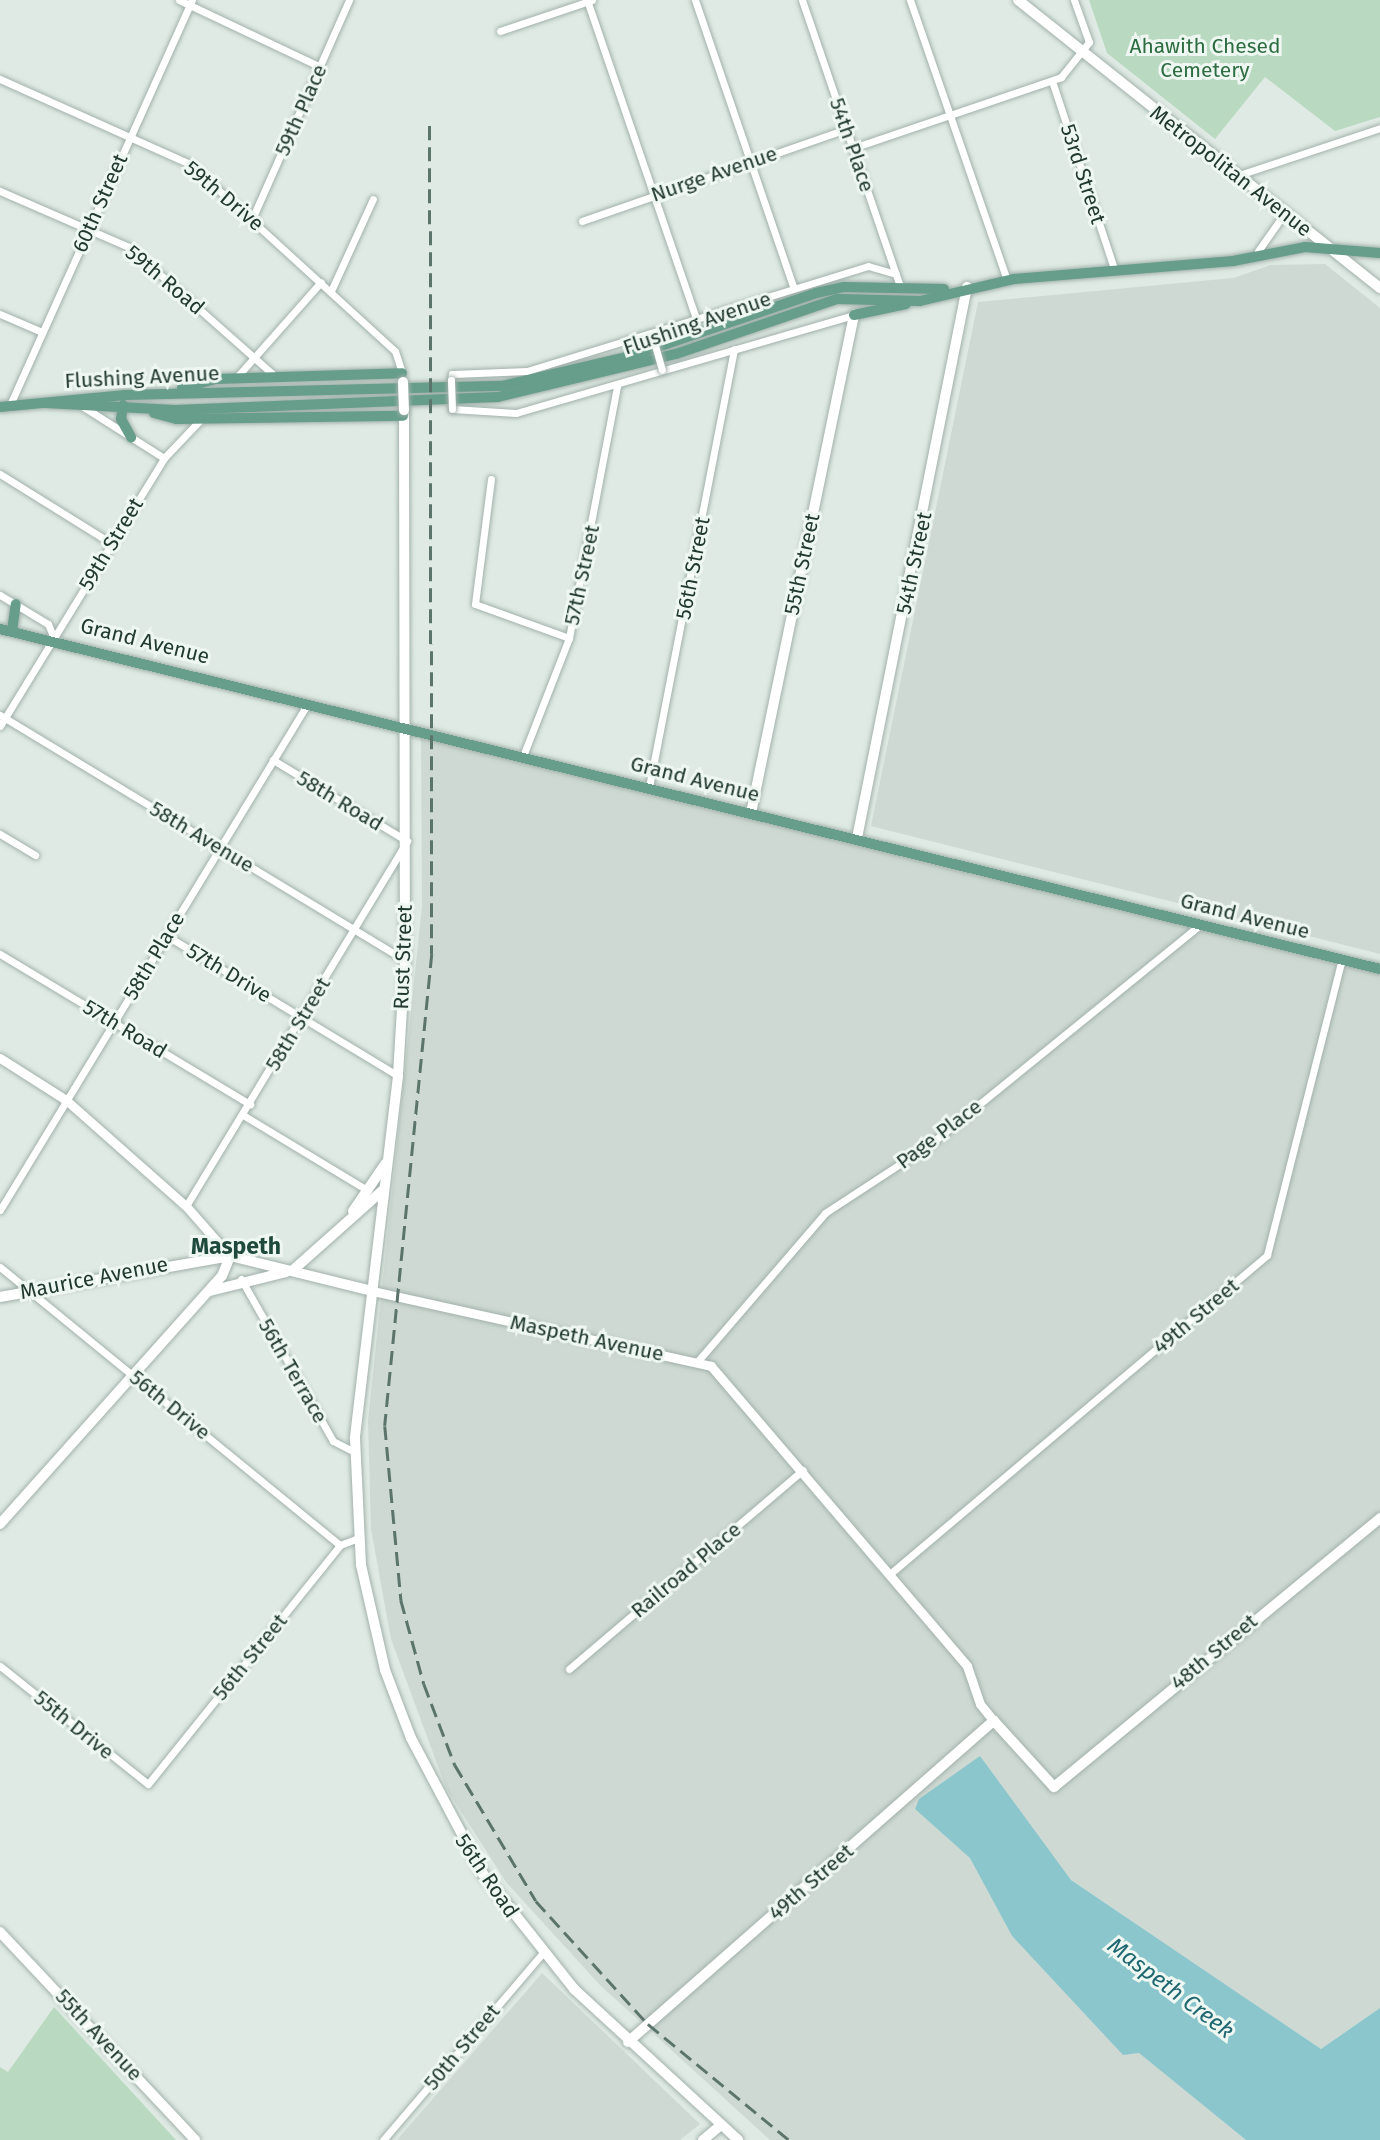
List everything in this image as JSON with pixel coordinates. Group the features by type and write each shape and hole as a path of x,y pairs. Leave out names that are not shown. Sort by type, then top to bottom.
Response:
{"main road":[{"name":"Metropolitan Avenue","path":"1018,0 1380,288"},
{"name":"Flushing Avenue","path":"5,407 162,393 520,384 663,346 816,293 954,289 1114,268 1233,261 1258,251 1326,246 1380,253"},
{"name":"54th Street","path":"857,838 967,287"},
{"name":"Flushing Avenue","path":"46,403 148,410 518,394 676,354 837,299 920,301 954,289"},
{"path":"854,315 920,301"},
{"name":"55th Street","path":"751,813 854,315"},
{"path":"162,393 235,379 403,378"},
{"name":"Rust Street","path":"358,1538 355,1452 398,1076 405,960 407,841 403,378"},
{"path":"125,395 122,410 131,437"},
{"path":"148,410 201,419 404,413"},
{"path":"6,630 16,604"},
{"name":"Grand Avenue","path":"6,630 54,638 1380,969"},
{"path":"345,1223 387,1162"},
{"path":"203,1294 241,1279 292,1271 384,1189"},
{"path":"0,1524 203,1294 230,1256"},
{"name":"Maspeth Avenue","path":"230,1256 373,1291"},
{"name":"Maurice Avenue","path":"0,1297 230,1256"},
{"name":"48th Street","path":"1051,1788 1378,1517"},
{"name":"56th Road","path":"358,1538 385,1670 415,1749 482,1874 542,1954 628,2042 738,2140"},
{"name":"Maspeth Avenue","path":"994,1721 1051,1788"},
{"name":"49th Street","path":"628,2042 994,1721"},
{"name":"55th Avenue","path":"0,1932 195,2140"},
{"path":"703,2140 721,2124"}],"street":[{"path":"179,0 191,2 321,67"},
{"name":"59th Place","path":"252,219 349,0"},
{"path":"695,0 793,287"},
{"name":"54th Place","path":"802,0 901,289"},
{"path":"910,0 1007,280"},
{"path":"853,148 1052,81 1089,41 1074,0"},
{"path":"500,31 589,1 696,319"},
{"name":"60th Street","path":"5,407 42,332 191,2"},
{"name":"59th Drive","path":"0,79 131,135 190,164 395,351 403,378"},
{"name":"53rd Street","path":"1052,81 1114,268"},
{"path":"1236,176 1380,128"},
{"name":"Nurge Avenue","path":"582,221 846,129"},
{"name":"59th Road","path":"0,191 130,247 277,378"},
{"path":"331,291 373,199"},
{"path":"1258,251 1284,214"},
{"name":"Flushing Avenue","path":"854,315 734,349 617,387 516,414 452,409 452,374 527,371 653,339 696,319 868,266 896,274"},
{"path":"235,379 321,282"},
{"path":"0,314 42,332"},
{"path":"653,339 663,373"},
{"name":"56th Street","path":"649,787 734,349"},
{"name":"57th Street","path":"523,756 569,638 617,387"},
{"path":"82,406 164,458"},
{"name":"59th Street","path":"0,726 2,717 54,638 164,458 213,407"},
{"path":"0,474 111,543"},
{"path":"491,479 475,604 569,638"},
{"path":"0,595 48,624 54,638"},
{"name":"58th Place","path":"0,1210 308,702"},
{"name":"58th Avenue","path":"2,717 405,960"},
{"name":"58th Road","path":"273,760 407,841"},
{"path":"0,834 35,855"},
{"name":"58th Street","path":"186,1206 407,841"},
{"name":"Page Place","path":"697,1362 825,1213 929,1145 1200,925"},
{"name":"57th Drive","path":"167,936 398,1076"},
{"name":"57th Road","path":"0,954 250,1104"},
{"name":"49th Street","path":"891,1573 1268,1255 1342,959"},
{"path":"0,1058 65,1100 186,1206 230,1256"},
{"path":"243,1115 367,1190"},
{"name":"56th Drive","path":"0,1267 340,1545"},
{"name":"56th Terrace","path":"241,1279 333,1441 355,1452"},
{"name":"Maspeth Avenue","path":"373,1291 697,1362 722,1375 967,1666 980,1704 994,1721"},
{"name":"Railroad Place","path":"569,1669 803,1470"},
{"name":"56th Street","path":"148,1784 340,1545 358,1538"},
{"name":"55th Drive","path":"0,1666 148,1784"},
{"name":"50th Street","path":"383,2140 542,1954"}],"shaded area":[{"path":"1325,264 1380,308 1380,954 871,826 978,302 1233,278 1271,265"},
{"path":"421,730 1380,970 1380,2008 1321,2049 1071,1880 980,1757 919,1799 915,1809 970,1857 1012,1936 1123,2054 1139,2053 1246,2140 770,2140 600,1985 506,1882 446,1788 391,1639 371,1529 368,1421 422,906"},
{"path":"542,1973 700,2124 680,2140 397,2140"}],"green space":[{"name":"Ahawith Chesed Cemetery","path":"1089,0 1380,0 1380,117 1335,131 1265,77 1215,139 1107,53"},
{"path":"54,2007 176,2140 0,2140 0,2067 8,2072"}],"water":[{"name":"Maspeth Creek","path":"980,1756 1071,1880 1321,2049 1380,2008 1380,2140 1246,2140 1139,2053 1123,2055 1012,1936 970,1858 915,1809 919,1799"}],"railway":[{"path":"430,126 432,954 385,1426 401,1600 424,1684 455,1765 536,1901 648,2024 789,2140"}],"district":[{"name":"Maspeth","path":"236,1246"}]}
